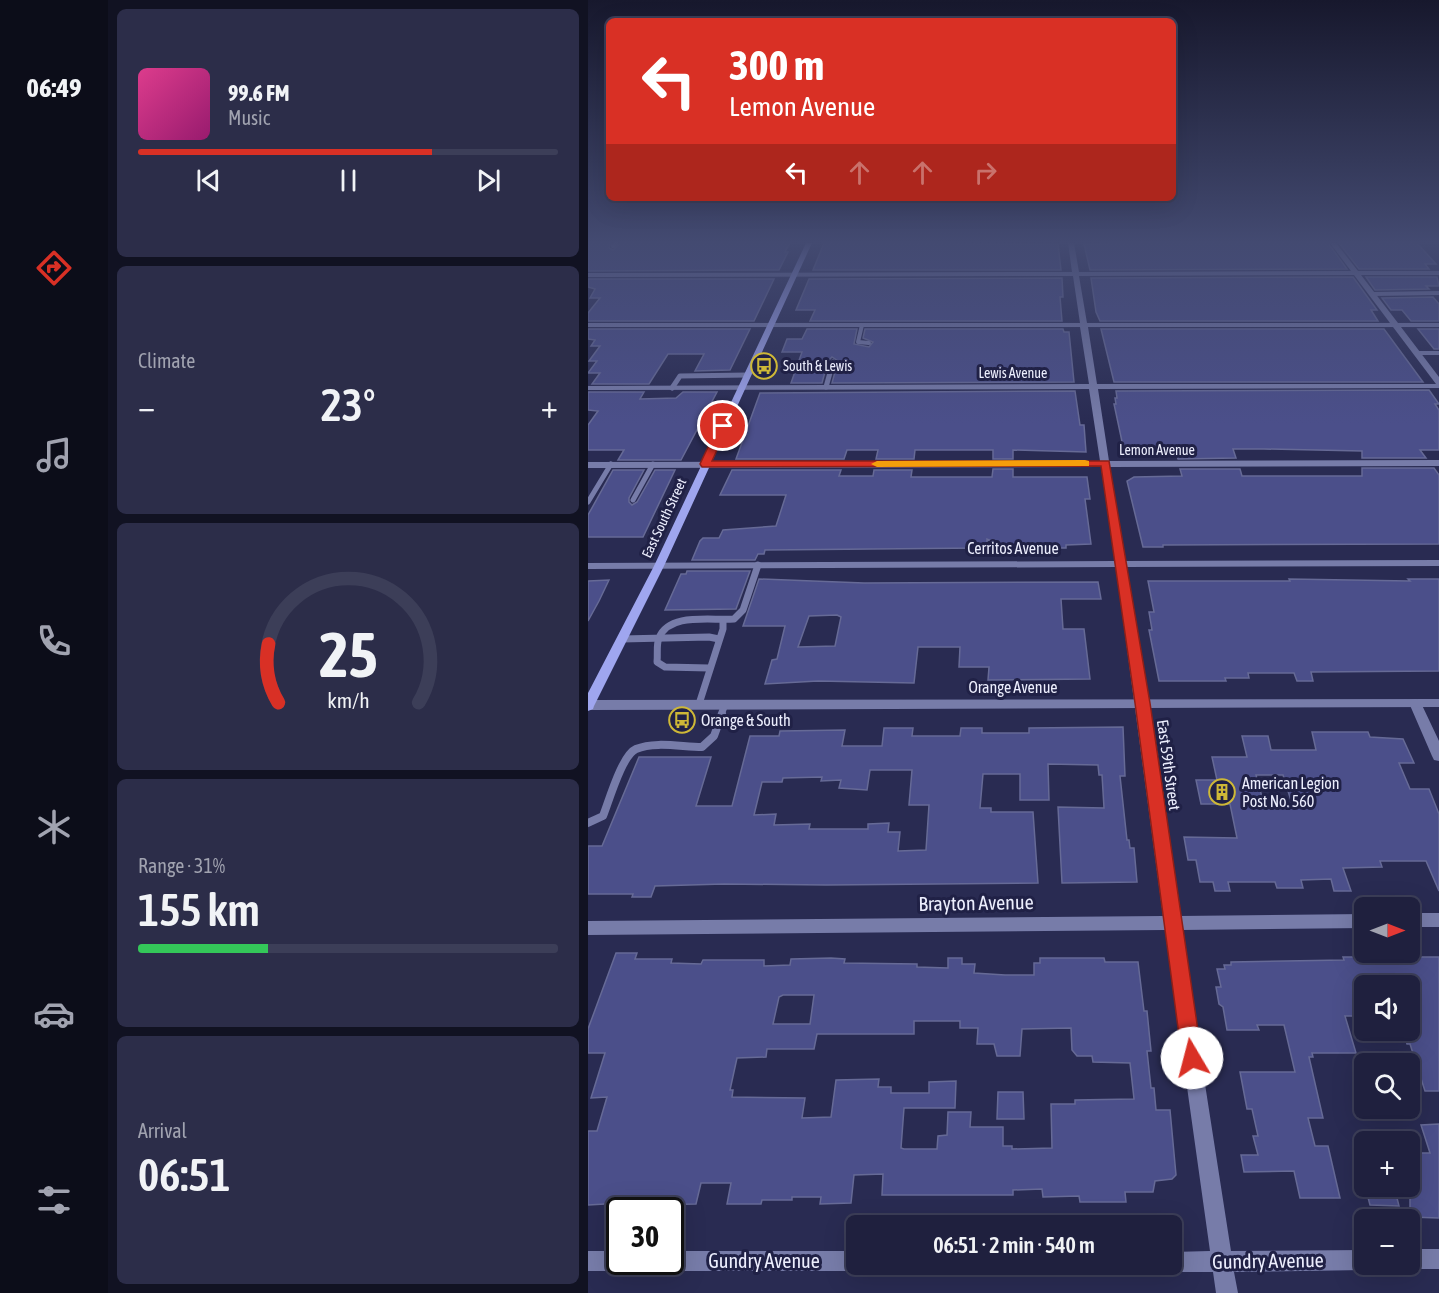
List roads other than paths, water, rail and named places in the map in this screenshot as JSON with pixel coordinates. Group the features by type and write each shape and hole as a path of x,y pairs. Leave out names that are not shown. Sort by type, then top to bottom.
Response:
{"main road":[{"name":"East South Street","path":"588,706 659,566 781,303"}],"street":[{"name":"East 59th Street","path":"1081,303 1142,703 1227,1293"},
{"path":"1379,303 1439,384"},
{"path":"588,325 1439,325"},
{"name":"Lewis Avenue","path":"588,388 1439,384"},
{"name":"Lemon Avenue","path":"588,465 1439,463"},
{"name":"Cerritos Avenue","path":"588,566 1439,563"},
{"path":"1415,703 1439,756"},
{"name":"Orange Avenue","path":"588,706 1439,703"},
{"path":"1420,920 1439,920"},
{"name":"Brayton Avenue","path":"588,928 1354,921"},
{"path":"1420,1259 1439,1259"},
{"name":"Gundry Avenue","path":"1182,1262 1354,1260"},
{"path":"588,1261 606,1261"},
{"name":"Gundry Avenue","path":"684,1261 846,1261"}],"lane":[{"path":"862,325 858,342 869,343"},
{"path":"1418,353 1439,353"},
{"path":"826,387 833,362"},
{"path":"672,388 680,376 747,375"},
{"path":"588,502 611,464"},
{"path":"633,500 652,464"},
{"path":"709,668 665,668 657,662 659,638 664,629 682,620 734,619 743,610 758,565"},
{"path":"699,704 723,620"},
{"path":"622,639 709,637 719,639"},
{"path":"588,823 603,816 626,759 634,750 650,746 702,747 714,736 725,704"}],"place":[{"name":"South & Lewis","path":"764,366"},
{"name":"Orange & South","path":"682,720"},
{"name":"American Legion Post No. 560","path":"1222,792"}]}
